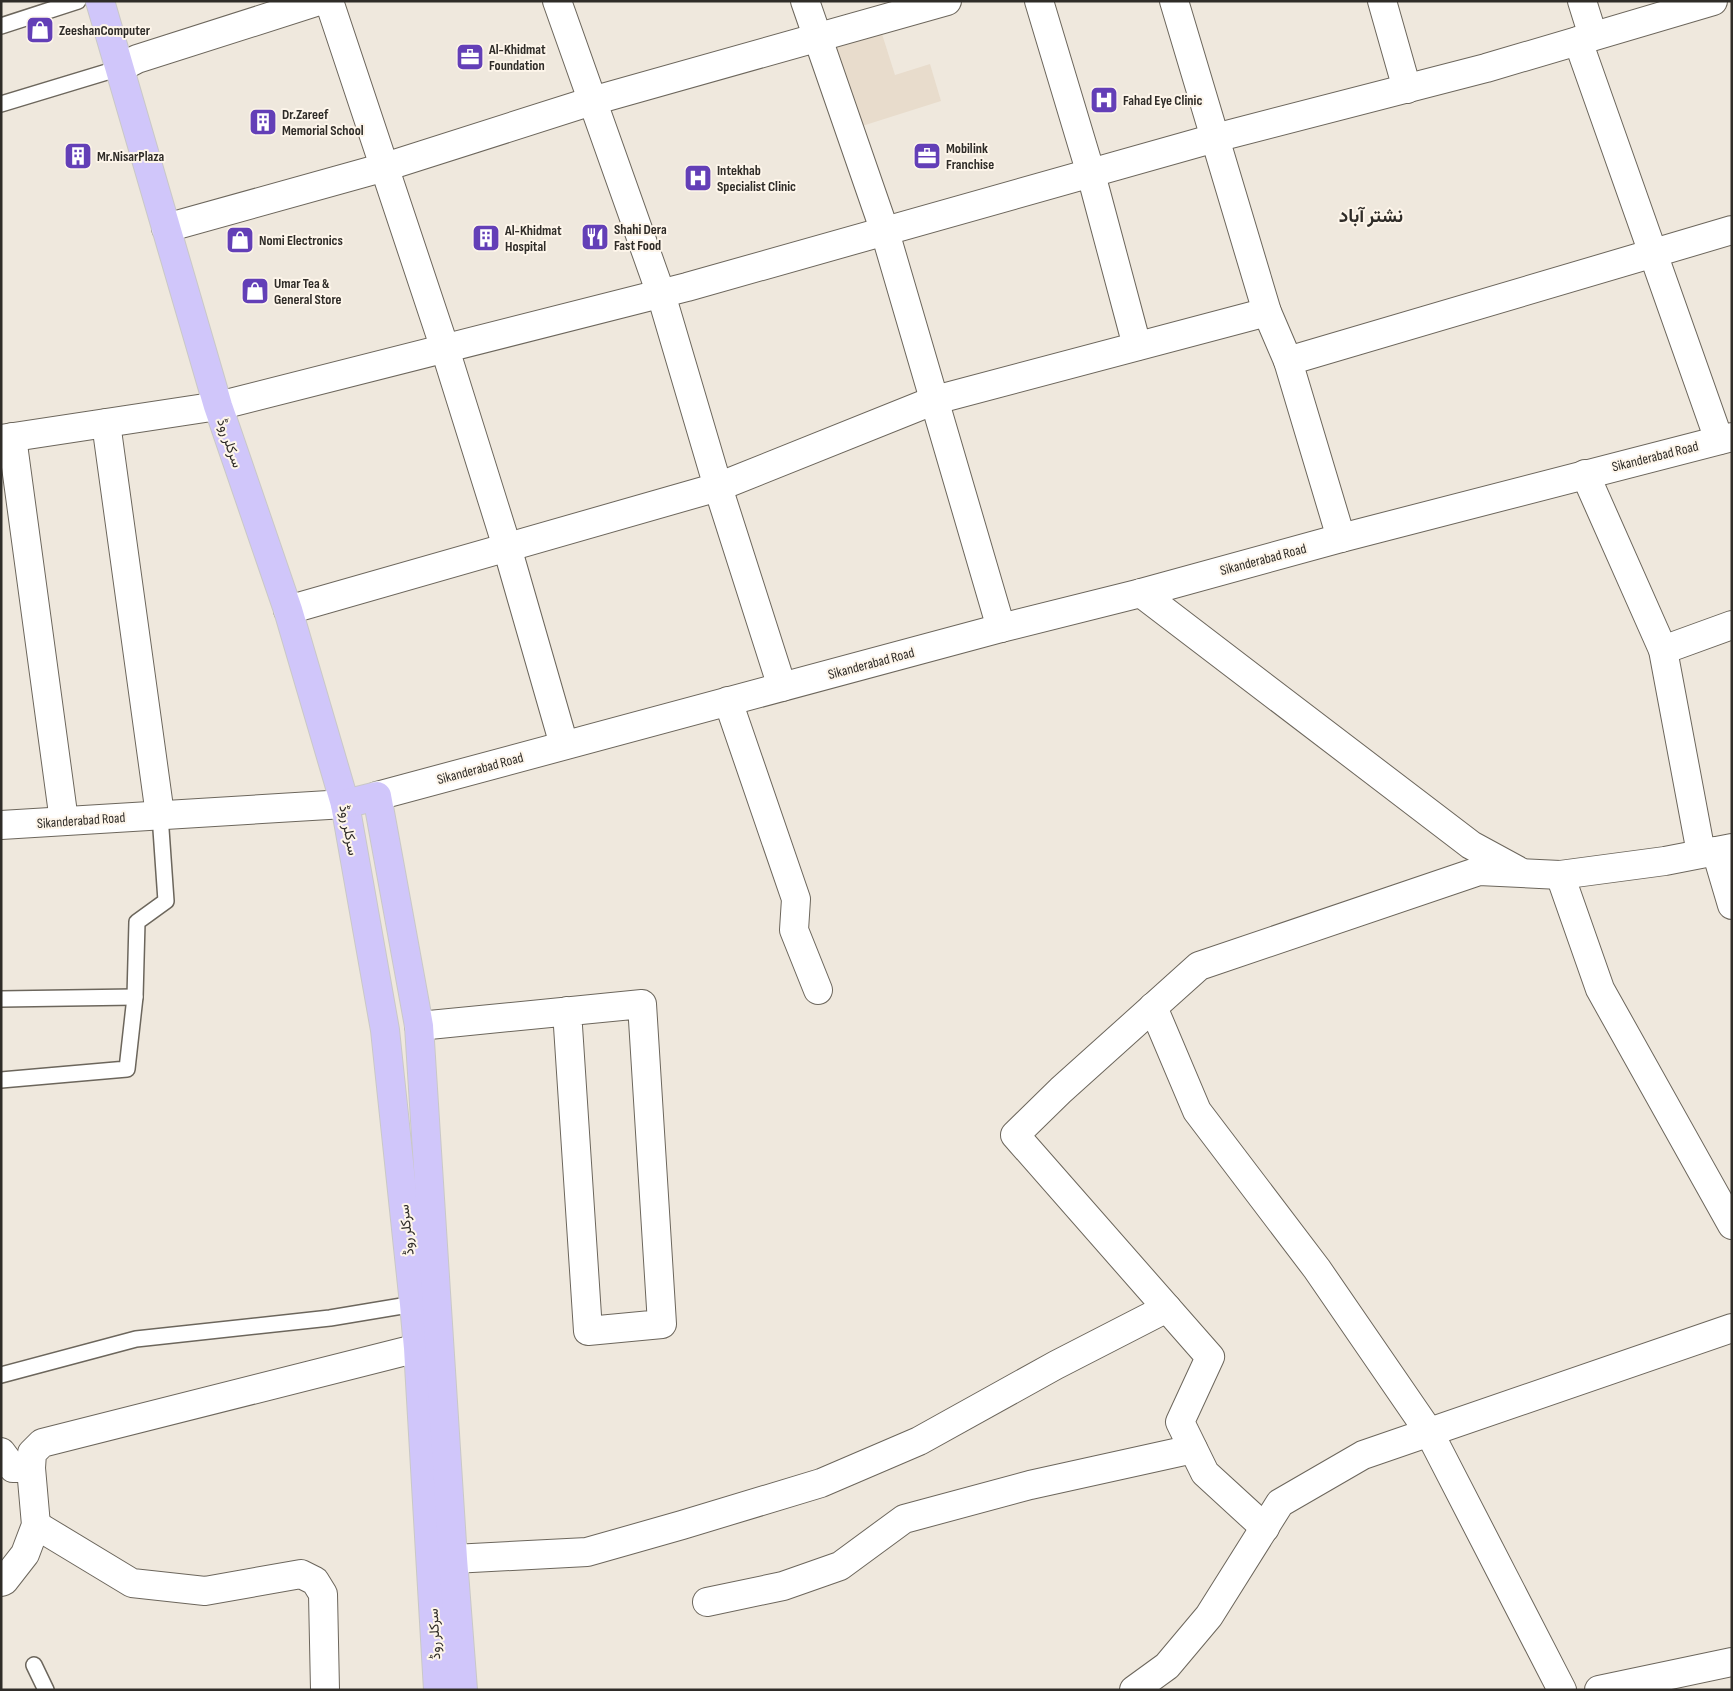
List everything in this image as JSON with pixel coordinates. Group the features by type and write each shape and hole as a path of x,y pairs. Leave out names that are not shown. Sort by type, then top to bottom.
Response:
{"main road":[{"name":"سرکلر روڈ","path":"100,1 218,406 288,610 345,804 385,1030 414,1304 438,1690"},
{"name":"Sikanderabad Road","path":"345,804 377,796"},
{"path":"377,796 419,1026 463,1690"}],"street":[{"path":"120,68 137,59 319,1"},
{"path":"330,1 445,349 507,547 564,745"},
{"path":"557,1 661,294 718,487 782,687"},
{"path":"805,1 886,232 1001,628"},
{"path":"166,228 385,167 592,101 947,1"},
{"path":"1039,1 1091,174 1137,346"},
{"path":"1174,1 1267,312 1288,362 1341,538"},
{"path":"1382,1 1407,89"},
{"path":"1582,1 1586,38 1653,253 1725,438"},
{"path":"64,821 7,438 218,406 661,294 1215,138 1486,68 1713,1"},
{"path":"1288,362 1732,230"},
{"path":"288,610 718,487 935,400 1267,312"},
{"path":"106,423 160,815"},
{"name":"Sikanderabad Road","path":"377,796 1001,628 1141,593 1341,538 1725,438"},
{"path":"1585,474 1662,650 1732,905"},
{"path":"1141,593 1471,845 1520,872"},
{"path":"1662,650 1732,625"},
{"path":"728,701 796,899 794,930 818,990"},
{"name":"Sikanderabad Road","path":"1,825 345,804"},
{"path":"1265,1528 1205,1472 1180,1422 1210,1357 1015,1135 1061,1090 1199,966 1479,871 1560,875 1665,861 1716,851"},
{"path":"1560,875 1600,990 1732,1225"},
{"path":"419,1026 567,1011 642,1004 662,1324 588,1331 567,1011"},
{"path":"1153,1007 1197,1111 1317,1268 1429,1432 1562,1690"},
{"path":"453,1559 586,1552 821,1483 919,1441 1056,1365 1167,1308"},
{"path":"1134,1690 1167,1666 1209,1616 1280,1503 1362,1455 1732,1328"},
{"path":"1,1582 4,1581 25,1554 36,1525 31,1468 32,1453 42,1443 418,1348"},
{"path":"707,1602 783,1586 840,1566 904,1519 1030,1485 1193,1449"},
{"path":"1,1452 13,1468 31,1468"},
{"path":"36,1525 132,1583 205,1591 301,1574 315,1581 323,1594 325,1690"},
{"path":"1599,1690 1732,1662"}],"lane":[{"path":"1,26 78,1"},
{"path":"1,104 120,68"},
{"path":"1,1080 128,1069 135,997 138,922 166,900 160,815"},
{"path":"1,999 135,997"},
{"path":"1,1375 136,1339 330,1318 414,1304"},
{"path":"34,1665 46,1690"}],"shaded area":[{"path":"882,34 895,75 930,64 941,101 859,127 834,48"}],"place":[{"name":"ZeeshanComputer","path":"40,30"},
{"name":"Al-Khidmat Foundation","path":"470,57"},
{"name":"Fahad Eye Clinic","path":"1104,100"},
{"name":"Dr.Zareef Memorial School","path":"263,122"},
{"name":"Mr.NisarPlaza","path":"78,156"},
{"name":"Mobilink Franchise","path":"927,156"},
{"name":"Intekhab Specialist Clinic","path":"698,178"},
{"name":"Shahi Dera Fast Food","path":"595,237"},
{"name":"Al-Khidmat Hospital","path":"486,238"},
{"name":"Nomi Electronics","path":"240,240"},
{"name":"Umar Tea & General Store","path":"255,291"}],"district":[{"name":"نشتر آباد","path":"1371,215"}]}
